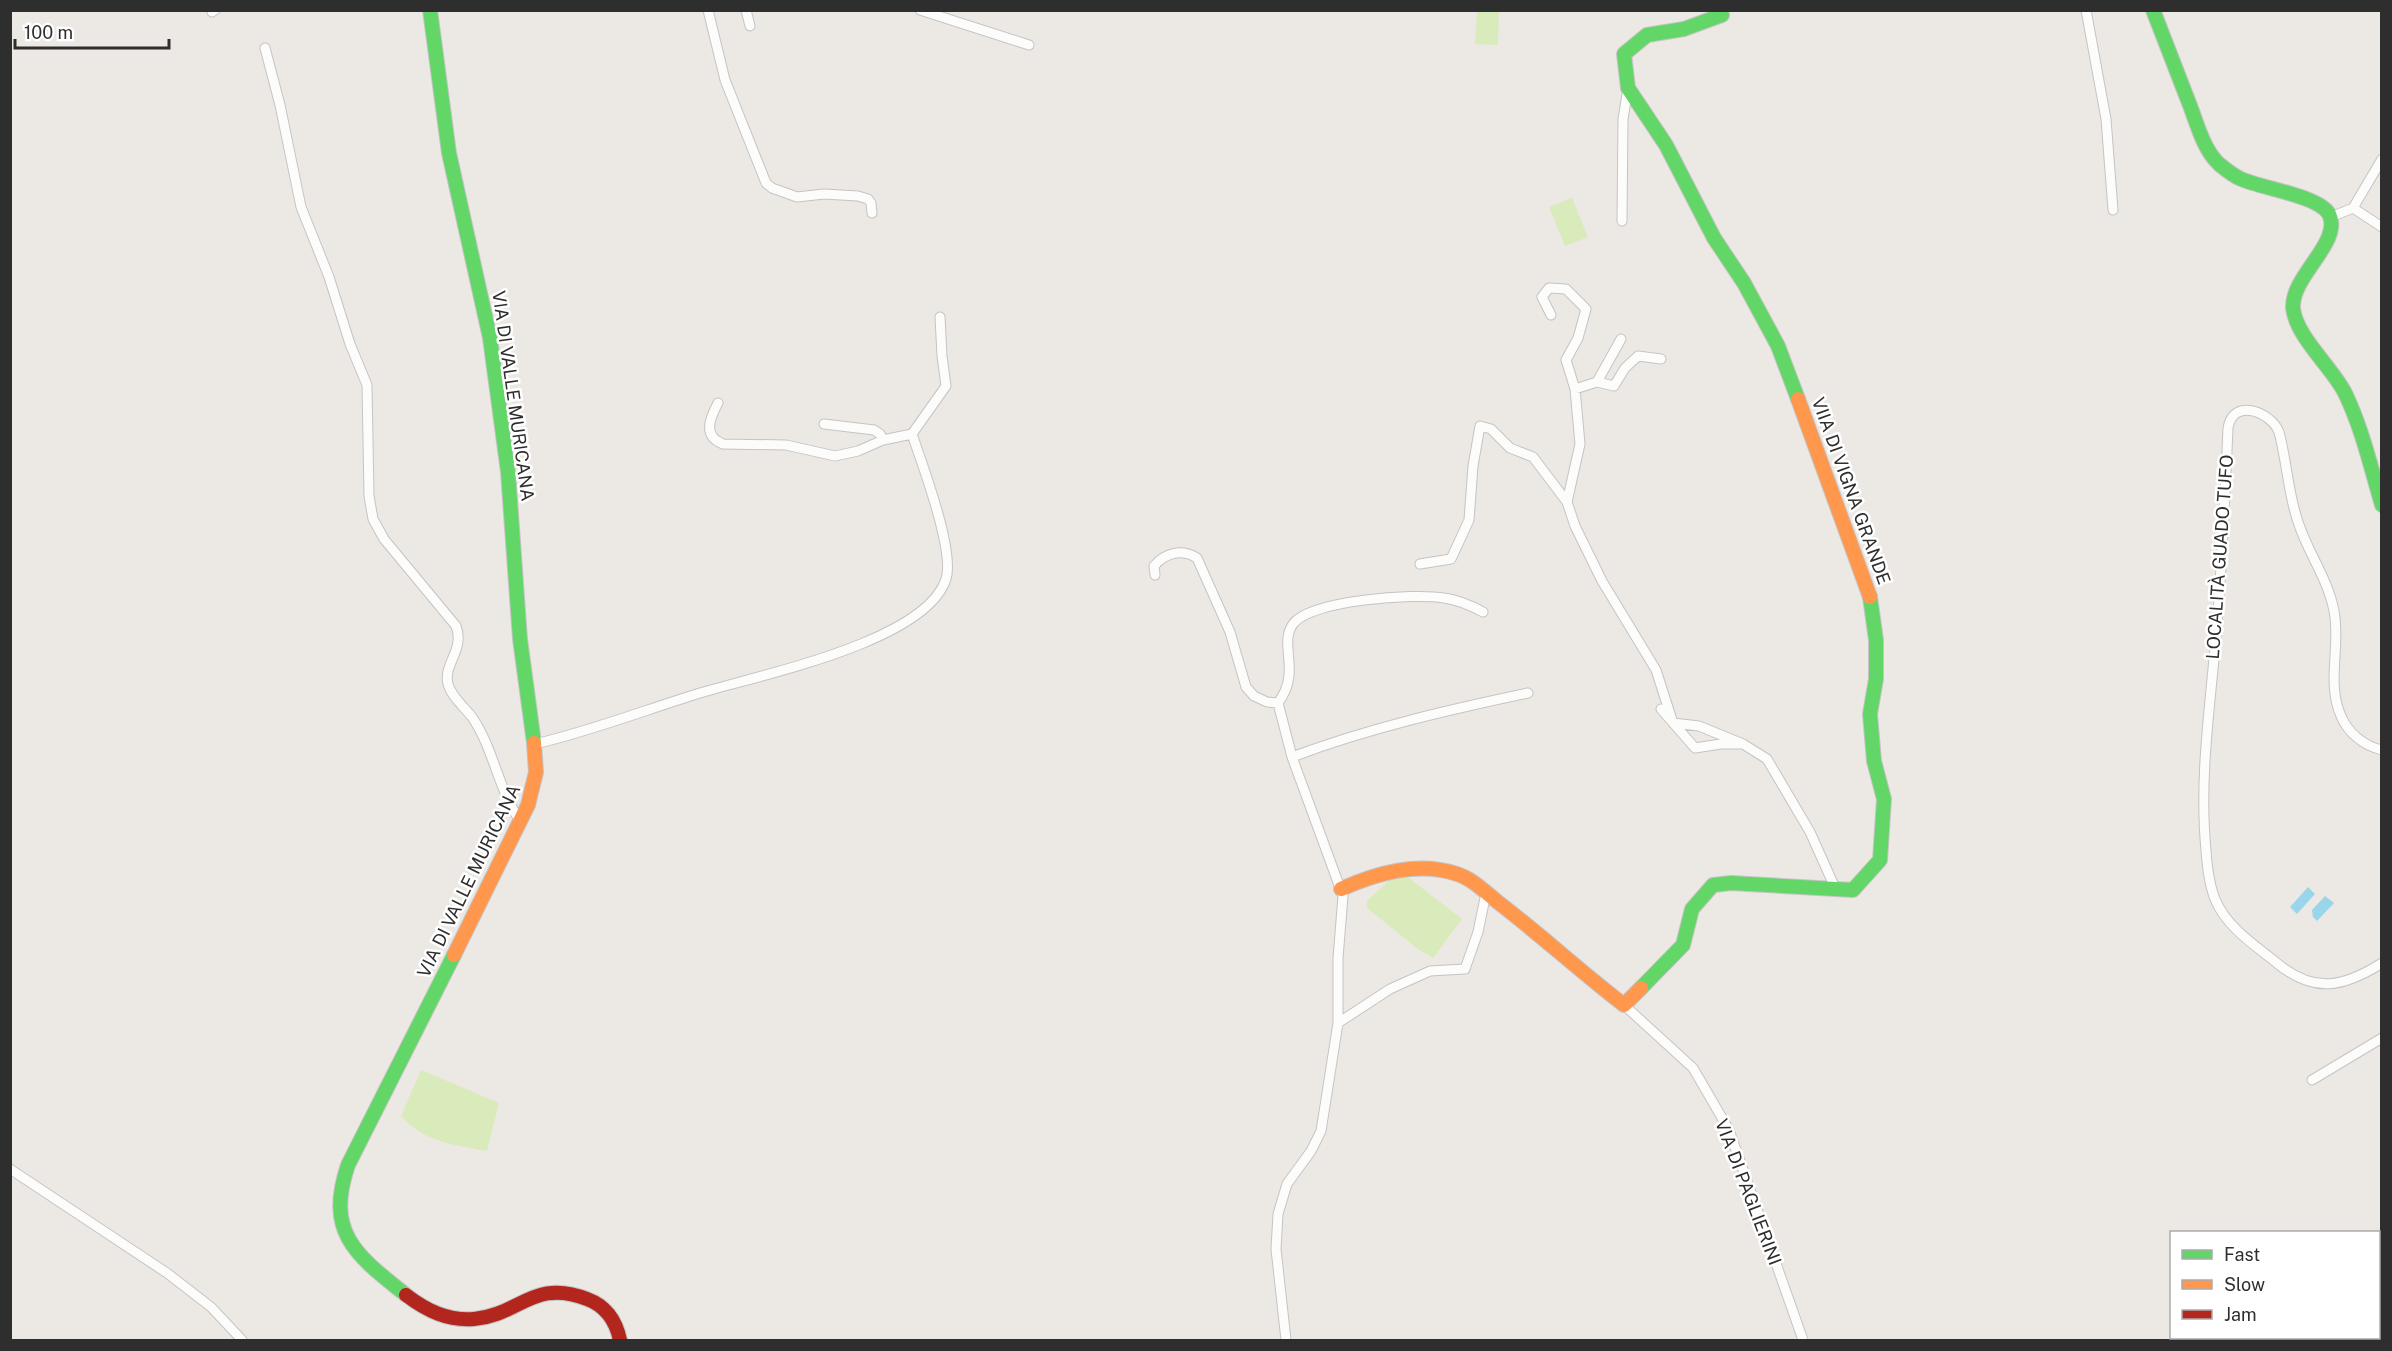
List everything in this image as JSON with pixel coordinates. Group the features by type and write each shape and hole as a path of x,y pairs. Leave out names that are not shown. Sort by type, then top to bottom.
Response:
{"street":[{"name":"VIA DI VALLE MURICANA","path":"430,10 449,153 490,339 508,472 520,639 537,766 534,787 520,822 348,1165 340,1194 342,1225 349,1242 358,1254 403,1293 431,1312 444,1317 470,1320 486,1316 541,1292 555,1290 570,1292 589,1299 608,1312 617,1326 620,1341"},
{"path":"708,10 725,80 766,183 772,188 799,198 824,194 861,197 871,203 872,213"},
{"path":"746,10 750,26"},
{"path":"920,10 1029,45"},
{"name":"VIIA DI VIGNA GRANDE","path":"1624,1005 1683,945 1692,909 1713,885 1731,883 1853,890 1880,860 1884,800 1874,761 1870,714 1876,679 1876,640 1870,594 1778,346 1744,283 1714,238 1666,144 1628,88 1624,54 1647,35 1684,29 1722,15 1719,10"},
{"path":"2086,10 2106,119 2113,210"},
{"path":"2153,10 2204,141 2217,163 2240,179 2318,204 2331,217 2331,231 2328,240 2297,290 2294,310 2299,324 2334,374 2348,400 2382,505"},
{"path":"265,48 280,105 301,207 327,271 350,344 367,385 369,496 374,519 384,539 456,626 459,638 458,647 447,674 448,686 478,727 503,790 520,822"},
{"path":"1622,221 1623,119 1628,88"},
{"path":"2331,217 2354,208 2382,159"},
{"path":"2354,208 2382,227"},
{"path":"1551,315 1542,297 1549,288 1566,290 1586,309 1578,338 1566,360 1575,389 1580,444 1567,502"},
{"path":"718,403 710,420 709,432 714,440 723,444 786,445 835,456 858,451 883,440 912,434 946,386 940,317"},
{"path":"1598,382 1621,339"},
{"path":"1575,389 1598,382 1614,386 1625,368 1638,356 1661,358"},
{"name":"LOCALITÀ GUADO TUFO","path":"2382,750 2368,746 2354,736 2347,728 2339,711 2333,676 2336,631 2334,610 2292,506 2279,432 2275,423 2264,416 2247,410 2239,412 2232,416 2228,428 2222,561 2204,775 2204,831 2212,893 2220,910 2234,926 2279,965 2300,977 2324,984 2340,984 2382,963"},
{"path":"824,424 874,430 883,440"},
{"path":"1420,564 1451,559 1469,520 1473,466 1480,426 1491,429 1510,448 1533,458 1567,502 1575,526 1602,581 1656,670 1673,723"},
{"path":"535,744 617,722 699,693 827,656 897,627 935,600 947,575 948,562 930,488 912,434"},
{"path":"1155,575 1154,566 1167,556 1180,552 1197,558 1227,623 1246,687 1254,696 1268,702 1278,703"},
{"path":"1278,703 1286,693 1291,671 1287,637 1293,624 1304,614 1320,609 1396,596 1443,597 1466,602 1483,612"},
{"path":"1292,757 1378,728 1528,693"},
{"path":"1278,703 1292,757 1343,896 1336,993 1338,1023 1322,1131 1311,1151 1287,1184 1278,1214 1276,1249 1286,1341"},
{"path":"1661,709 1695,748 1721,744 1743,744"},
{"path":"1673,723 1699,726 1743,744 1767,759 1810,832 1836,890"},
{"path":"1341,889 1390,871 1435,869 1460,874 1530,926 1590,980 1624,1005"},
{"path":"1338,1023 1390,990 1430,971 1465,969 1478,932 1485,893"},
{"name":"VIA DI PAGLIERINI","path":"1624,1005 1694,1068 1729,1130 1803,1341"},
{"path":"2312,1080 2382,1038"},
{"path":"10,1169 167,1273 211,1307 242,1341"}],"green space":[{"path":"1477,11 1499,11 1498,45 1475,44"},
{"path":"1572,198 1588,237 1565,246 1549,207"},
{"path":"1405,875 1462,919 1433,958 1418,949 1367,908 1367,901 1394,876"},
{"path":"421,1070 499,1103 487,1151 430,1137 410,1125 401,1116"}],"water":[{"path":"2308,887 2315,894 2297,914 2290,907"},
{"path":"2325,896 2334,903 2317,921 2313,917 2312,910"}],"traffic: fast":[{"path":"430,10 449,153 490,338 508,472 520,639 534,743"},
{"path":"1719,10 1722,15 1684,29 1647,35 1624,54 1628,88 1666,145 1714,238 1744,283 1778,346 1798,399"},
{"path":"2153,10 2201,135 2213,158 2238,178 2302,197 2314,202 2329,214 2331,225 2329,236 2300,284 2293,308 2307,341 2339,383 2351,406 2382,505"},
{"path":"1641,988 1683,945 1692,909 1713,885 1731,883 1853,890 1880,860 1884,799 1874,761 1870,714 1876,679 1876,640 1870,597"},
{"path":"406,1295 373,1267 350,1241 343,1225 340,1208 342,1188 348,1165 454,955"}],"traffic: slow":[{"path":"1798,399 1870,597"},
{"path":"454,955 528,805 536,772 534,743"},
{"path":"1341,889 1383,874 1413,869 1442,870 1457,874 1479,887 1624,1005 1641,988"}],"traffic: jam":[{"path":"406,1295 438,1314 474,1319 504,1311 540,1295 569,1294 594,1302 605,1310 613,1321 620,1340"}]}
